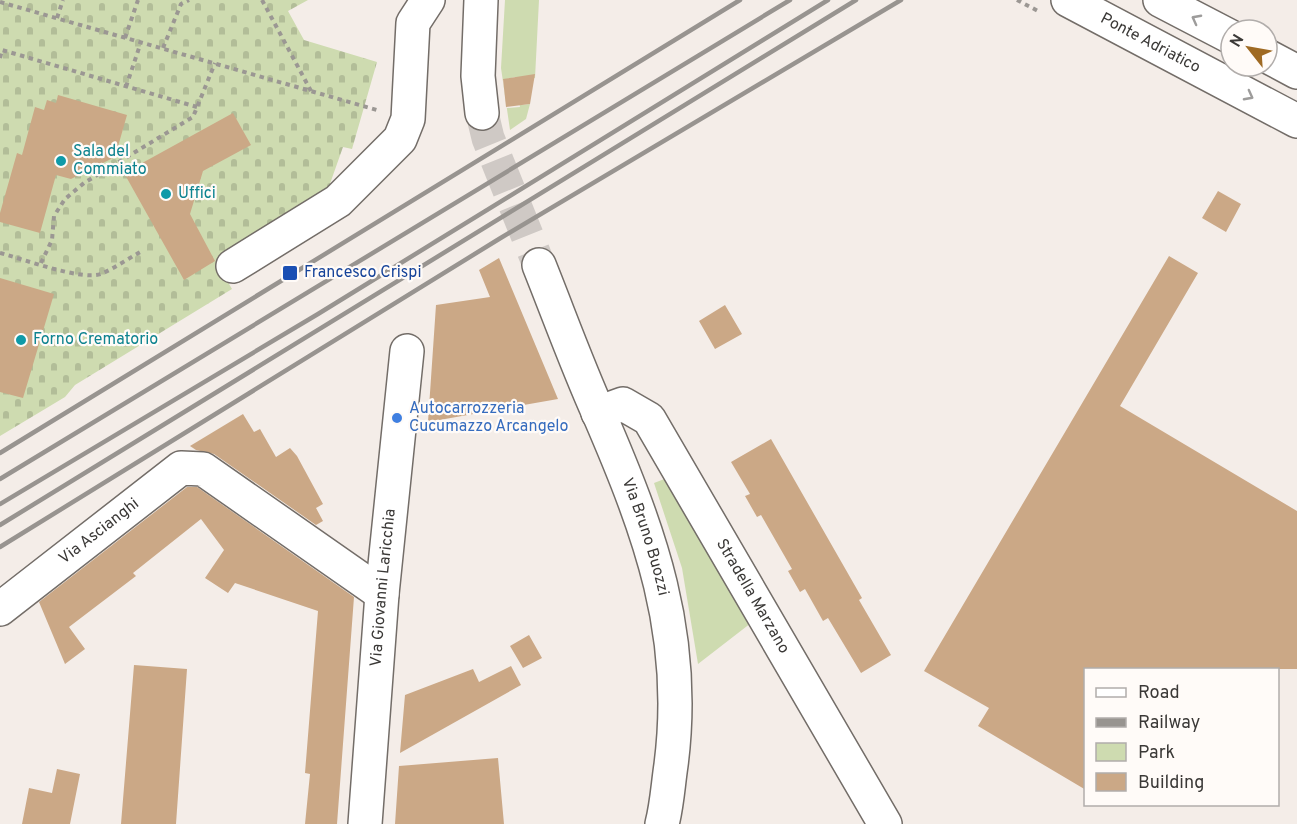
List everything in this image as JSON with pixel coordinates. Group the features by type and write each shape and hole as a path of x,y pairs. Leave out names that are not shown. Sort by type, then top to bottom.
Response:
{"street":[{"path":"481,0 478,65 482,113"},
{"name":"Ponte Adriatico","path":"1068,0 1297,121"},
{"path":"1160,0 1219,32"},
{"path":"233,266 338,201 400,139 408,119 414,8"},
{"path":"1279,62 1297,72"},
{"name":"Via Bruno Buozzi","path":"539,266 598,413 621,461 651,545 667,606 676,684 673,747 662,824"},
{"name":"Via Giovanni Laricchia","path":"365,824 382,594 406,351"},
{"name":"Stradella Marzano","path":"598,413 623,404 649,419 885,824"},
{"name":"Via Ascianghi","path":"0,609 181,468 203,469 382,594"}],"path":[{"path":"57,18 63,0"},
{"path":"125,38 138,0"},
{"path":"163,48 181,4 189,0"},
{"path":"262,0 311,91"},
{"path":"0,2 408,119"},
{"path":"126,87 141,42"},
{"path":"0,58 2,50 197,107"},
{"path":"41,263 52,240 54,216 65,199 84,183 193,117 215,63"},
{"path":"0,253 41,263 77,276 99,274 142,251"}],"green space":[{"path":"0,0 308,0 288,11 304,40 377,62 352,149 343,147 326,195 216,262 232,289 75,385 65,397 0,436"},
{"path":"505,0 539,0 535,78 519,79 522,105 530,104 526,119 510,130 501,68","holes":["515,77 520,107 507,108 503,80"]},
{"path":"667,478 751,623 698,664 682,568 654,483"}],"building":[{"path":"535,74 530,104 506,107 503,79"},
{"name":"Sala del Commiato","path":"58,95 127,115 115,157 71,179 56,175 40,233 0,222 0,213 17,153 22,155 35,107 44,110 47,100 56,103"},
{"name":"Uffici","path":"233,113 251,145 203,171 190,214 215,261 184,280 124,173"},
{"path":"1218,191 1241,204 1226,232 1202,218"},
{"path":"1169,256 1198,273 1120,406 1297,511 1297,669 1084,668 1084,789 978,726 989,708 924,671"},
{"path":"499,258 558,399 428,422 436,305 490,297 479,270"},
{"name":"Forno Crematorio","path":"0,278 54,294 23,398 0,392"},
{"path":"725,305 742,334 715,349 699,321"},
{"path":"243,414 254,432 260,429 276,457 290,448 297,456 323,504 316,508 323,521 316,525 214,454 196,450 190,446"},
{"path":"771,439 862,598 859,600 891,655 861,673 828,618 823,621 805,589 800,592 788,571 792,569 761,515 757,517 745,496 750,494 731,462"},
{"path":"187,487 197,487 354,597 337,824 305,824 310,774 305,773 318,611 235,583 228,593 205,578 224,550 201,519 133,573 136,576 69,627 85,649 65,664 39,602"},
{"path":"529,635 542,658 523,668 510,646"},
{"path":"134,665 187,669 176,824 121,824"},
{"path":"511,666 521,685 400,753 405,695 473,669 479,682"},
{"path":"498,758 504,824 395,824 399,766"},
{"path":"57,769 80,774 70,824 22,824 29,788 52,793"}],"tunnel":[{"path":"482,113 488,138 539,265"}],"railway":[{"path":"0,453 740,0"},
{"path":"0,479 790,0"},
{"path":"0,504 318,314 828,0"},
{"path":"0,525 856,0"},
{"path":"0,547 499,239 901,0"}],"place":[{"name":"Sala del Commiato","path":"61,161"},
{"name":"Uffici","path":"166,194"},
{"name":"Francesco Crispi","path":"290,273"},
{"name":"Forno Crematorio","path":"21,340"},
{"name":"Autocarrozzeria Cucumazzo Arcangelo","path":"397,418"}]}
